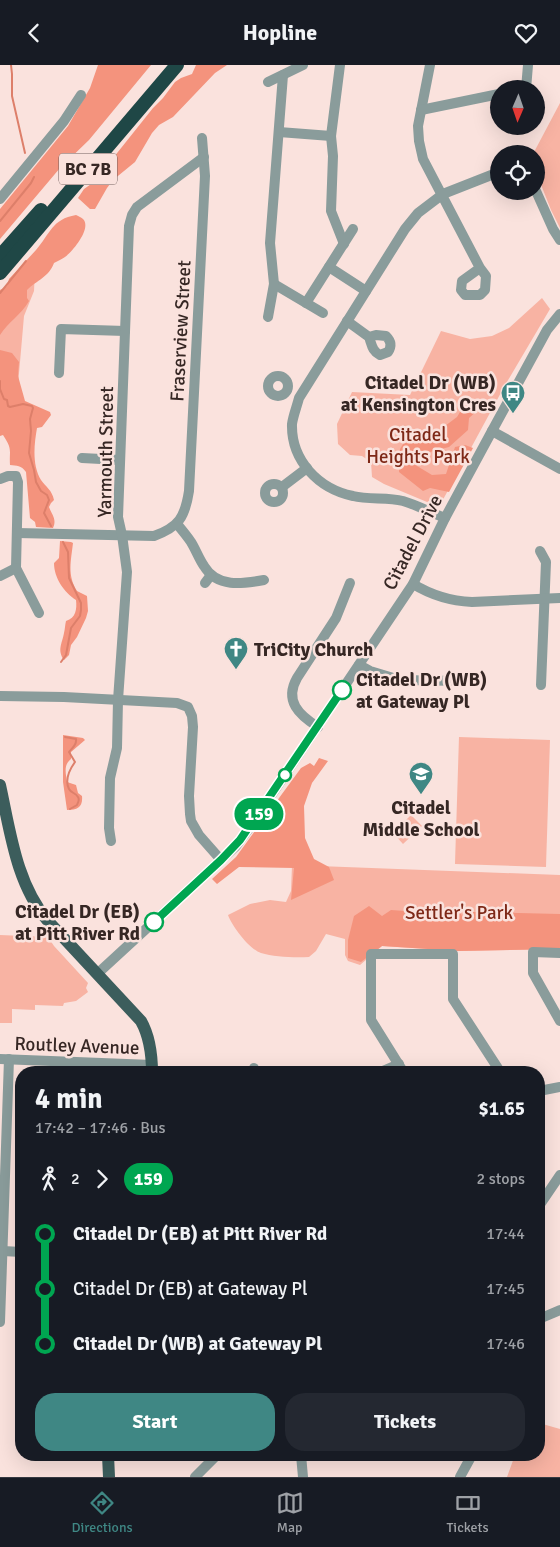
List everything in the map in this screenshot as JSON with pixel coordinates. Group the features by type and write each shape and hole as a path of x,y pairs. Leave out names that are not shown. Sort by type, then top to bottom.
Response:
{"highway":[{"name":"BC 7B","path":"0,256 165,65"},
{"name":"BC 7B","path":"0,273 178,65"}],"main road":[{"path":"0,785 3,813 20,867 35,905 141,1021 149,1041 152,1066"},
{"path":"108,1461 109,1477"}],"street":[{"path":"268,82 303,65"},
{"path":"340,65 331,135 333,156 331,211 344,244"},
{"path":"430,65 418,126 423,159 443,194 480,268"},
{"path":"527,80 528,65"},
{"path":"268,317 274,284 270,243 284,75"},
{"path":"0,199 64,121 81,95"},
{"path":"421,110 490,96"},
{"path":"279,132 331,135"},
{"name":"Fraserview Street","path":"177,524 187,507 189,491 204,185 202,138"},
{"name":"Yarmouth Street","path":"111,841 109,828 110,778 117,748 118,700 127,572 118,517 130,226 132,215 137,207 204,157"},
{"path":"445,518 403,501 354,496 333,490 315,478 299,459 294,443 292,423 299,398 405,229 418,213 443,194 490,176"},
{"path":"540,200 560,240"},
{"path":"306,303 353,229"},
{"path":"329,267 366,291"},
{"path":"274,284 323,313"},
{"name":"Citadel Drive","path":"97,974 236,846 250,827 413,584 445,518 492,431 547,330 560,314"},
{"path":"347,321 369,337"},
{"path":"60,373 61,329 125,331"},
{"path":"287,389 299,398"},
{"path":"492,431 560,469"},
{"path":"82,458 120,460"},
{"path":"282,487 307,468"},
{"path":"0,479 8,475 16,476 18,482 16,568 39,613"},
{"path":"17,533 154,536 168,531 177,524 190,541 205,568 208,579 215,578 231,583 244,584 264,580"},
{"path":"540,551 546,562 542,685"},
{"path":"0,576 16,568"},
{"path":"318,727 298,711 293,699 293,686 336,619 350,583"},
{"path":"413,584 424,591 460,601 560,598"},
{"path":"359,665 370,671 400,680 461,681"},
{"path":"0,696 177,703 188,707 192,716 193,727 189,796 191,821 199,835 221,860"},
{"path":"560,953 533,952 533,973 560,1021"},
{"path":"401,1066 371,1019 371,954 453,954 453,999 496,1066"},
{"path":"0,1322 4,1251 2,1218 4,1059"},
{"name":"Routley Avenue","path":"4,1059 108,1066"},
{"path":"545,1090 560,1087"},
{"path":"545,1197 560,1175"},
{"path":"4,1251 15,1252"},
{"path":"545,1316 560,1310"},
{"path":"195,1477 211,1461"},
{"path":"302,1461 303,1477"},
{"path":"460,1477 469,1461"}],"green space":[{"path":"98,65 151,65 89,140 60,168 0,239 0,209 68,126 90,88"},
{"path":"196,65 227,65 215,73 173,117 159,125 152,133 135,162 113,180 95,209 90,209 78,198 84,189 94,182 175,82 192,74"},
{"path":"560,103 560,228 545,195 545,145 538,145 543,135 545,135 545,131"},
{"path":"76,215 82,218 85,223 85,228 77,245 64,258 54,263 46,275 27,290 29,301 0,335 0,290 7,286 9,279 36,250 56,224"},
{"path":"35,270 34,291 24,316 18,385 0,436 0,306"},
{"name":"Citadel Heights Park","path":"542,298 550,309 504,387 439,507 372,477 371,462 362,456 350,455 338,444 337,424 352,392 410,395 441,331 470,339 492,336 509,328"},
{"path":"0,350 12,353 19,362 18,376 25,401 50,412 51,415 42,427 37,428 34,455 38,474 54,500 49,507 54,520 53,528 36,527 35,522 30,518 26,472 21,467 10,465 9,447 3,435 0,436"},
{"path":"466,402 479,409 469,418 468,430 449,447 418,455 417,466 432,475 446,474 455,447 465,445 473,448 449,492 430,488 423,491 399,472 400,449 405,441 437,432 457,417"},
{"path":"60,541 73,543 70,568 72,579 77,591 87,596 88,611 77,637 71,645 69,655 64,660 60,650 61,644 66,621 72,618 76,610 76,600 61,584 54,569 54,563 59,558"},
{"path":"63,735 83,738 85,740 71,752 71,759 66,767 67,782 76,785 78,793 82,796 81,805 71,810 67,810 63,782"},
{"path":"459,737 550,740 546,867 455,864"},
{"path":"319,758 328,761 312,783 304,806 305,838 314,859 329,867 334,880 291,900 294,868 239,867 217,884 212,879 236,857 301,768 310,763 314,766"},
{"path":"411,815 422,826 403,844 393,833"},
{"name":"Settler's Park","path":"292,865 560,875 560,949 459,951 382,946 360,965 348,961 345,955 345,939 326,934 316,951 309,957 285,957 261,953 251,947 242,937 228,915 250,904 270,900 286,902 291,891"},
{"path":"369,906 382,916 391,910 433,913 460,911 463,919 473,912 560,914 560,949 459,951 382,946 361,962 348,958 348,940 354,916"},
{"path":"0,935 48,937 88,983 86,988 88,992 76,1001 64,1003 63,1006 35,1005 35,1010 12,1009 12,1023 0,1023"},
{"path":"545,1425 560,1429 560,1477 507,1477 513,1461 545,1461"}],"waterway":[{"path":"11,65 12,96 25,153"},
{"path":"0,221 34,177"},
{"path":"0,293 26,261"},
{"path":"0,381 0,389 4,399 7,400 8,406 23,404 33,408 30,419 29,453 36,482 49,500 44,513 51,526"},
{"path":"61,662 66,655 71,628 80,616 81,610 81,603 69,578 68,552 63,542"},
{"path":"65,737 76,739 75,745 69,752 75,762 67,782 69,789 79,800 77,805 70,809"}],"bus line":[{"name":"159","path":"154,922 236,846 342,690"}],"place":[{"name":"Citadel Dr (WB) at Kensington Cres","path":"513,414"},
{"name":"TriCity Church","path":"236,670"},
{"name":"Citadel Dr (WB) at Gateway Pl","path":"342,690"},
{"name":"Citadel Middle School","path":"421,795"},
{"name":"Citadel Dr (EB) at Pitt River Rd","path":"154,922"}]}
